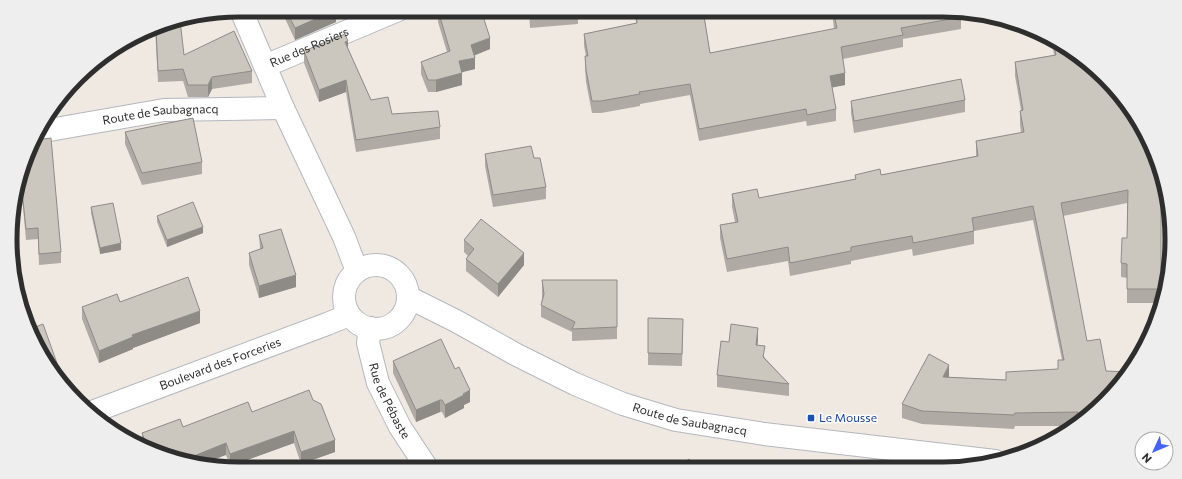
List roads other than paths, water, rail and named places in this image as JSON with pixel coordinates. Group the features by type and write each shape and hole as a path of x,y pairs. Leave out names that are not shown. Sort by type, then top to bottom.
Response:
{"street":[{"path":"244,17 283,108 344,237 357,271"},
{"name":"Rue des Rosiers","path":"265,66 381,17"},
{"name":"Route de Saubagnacq","path":"46,131 164,110 283,108"},
{"path":"378,265 388,267 397,273 404,282 408,291 408,297 403,314 396,322 386,327 374,329 363,327 349,314 344,300 344,289 349,278 357,271 367,266 378,265"},
{"name":"Route de Saubagnacq","path":"408,297 575,384 623,404 676,420 764,434 978,459"},
{"name":"Boulevard des Forceries","path":"97,410 320,327 349,314"},
{"name":"Rue de Pébaste","path":"370,328 368,343 378,383 400,427 422,462"}],"place":[{"name":"Le Mousse","path":"811,418"}]}
